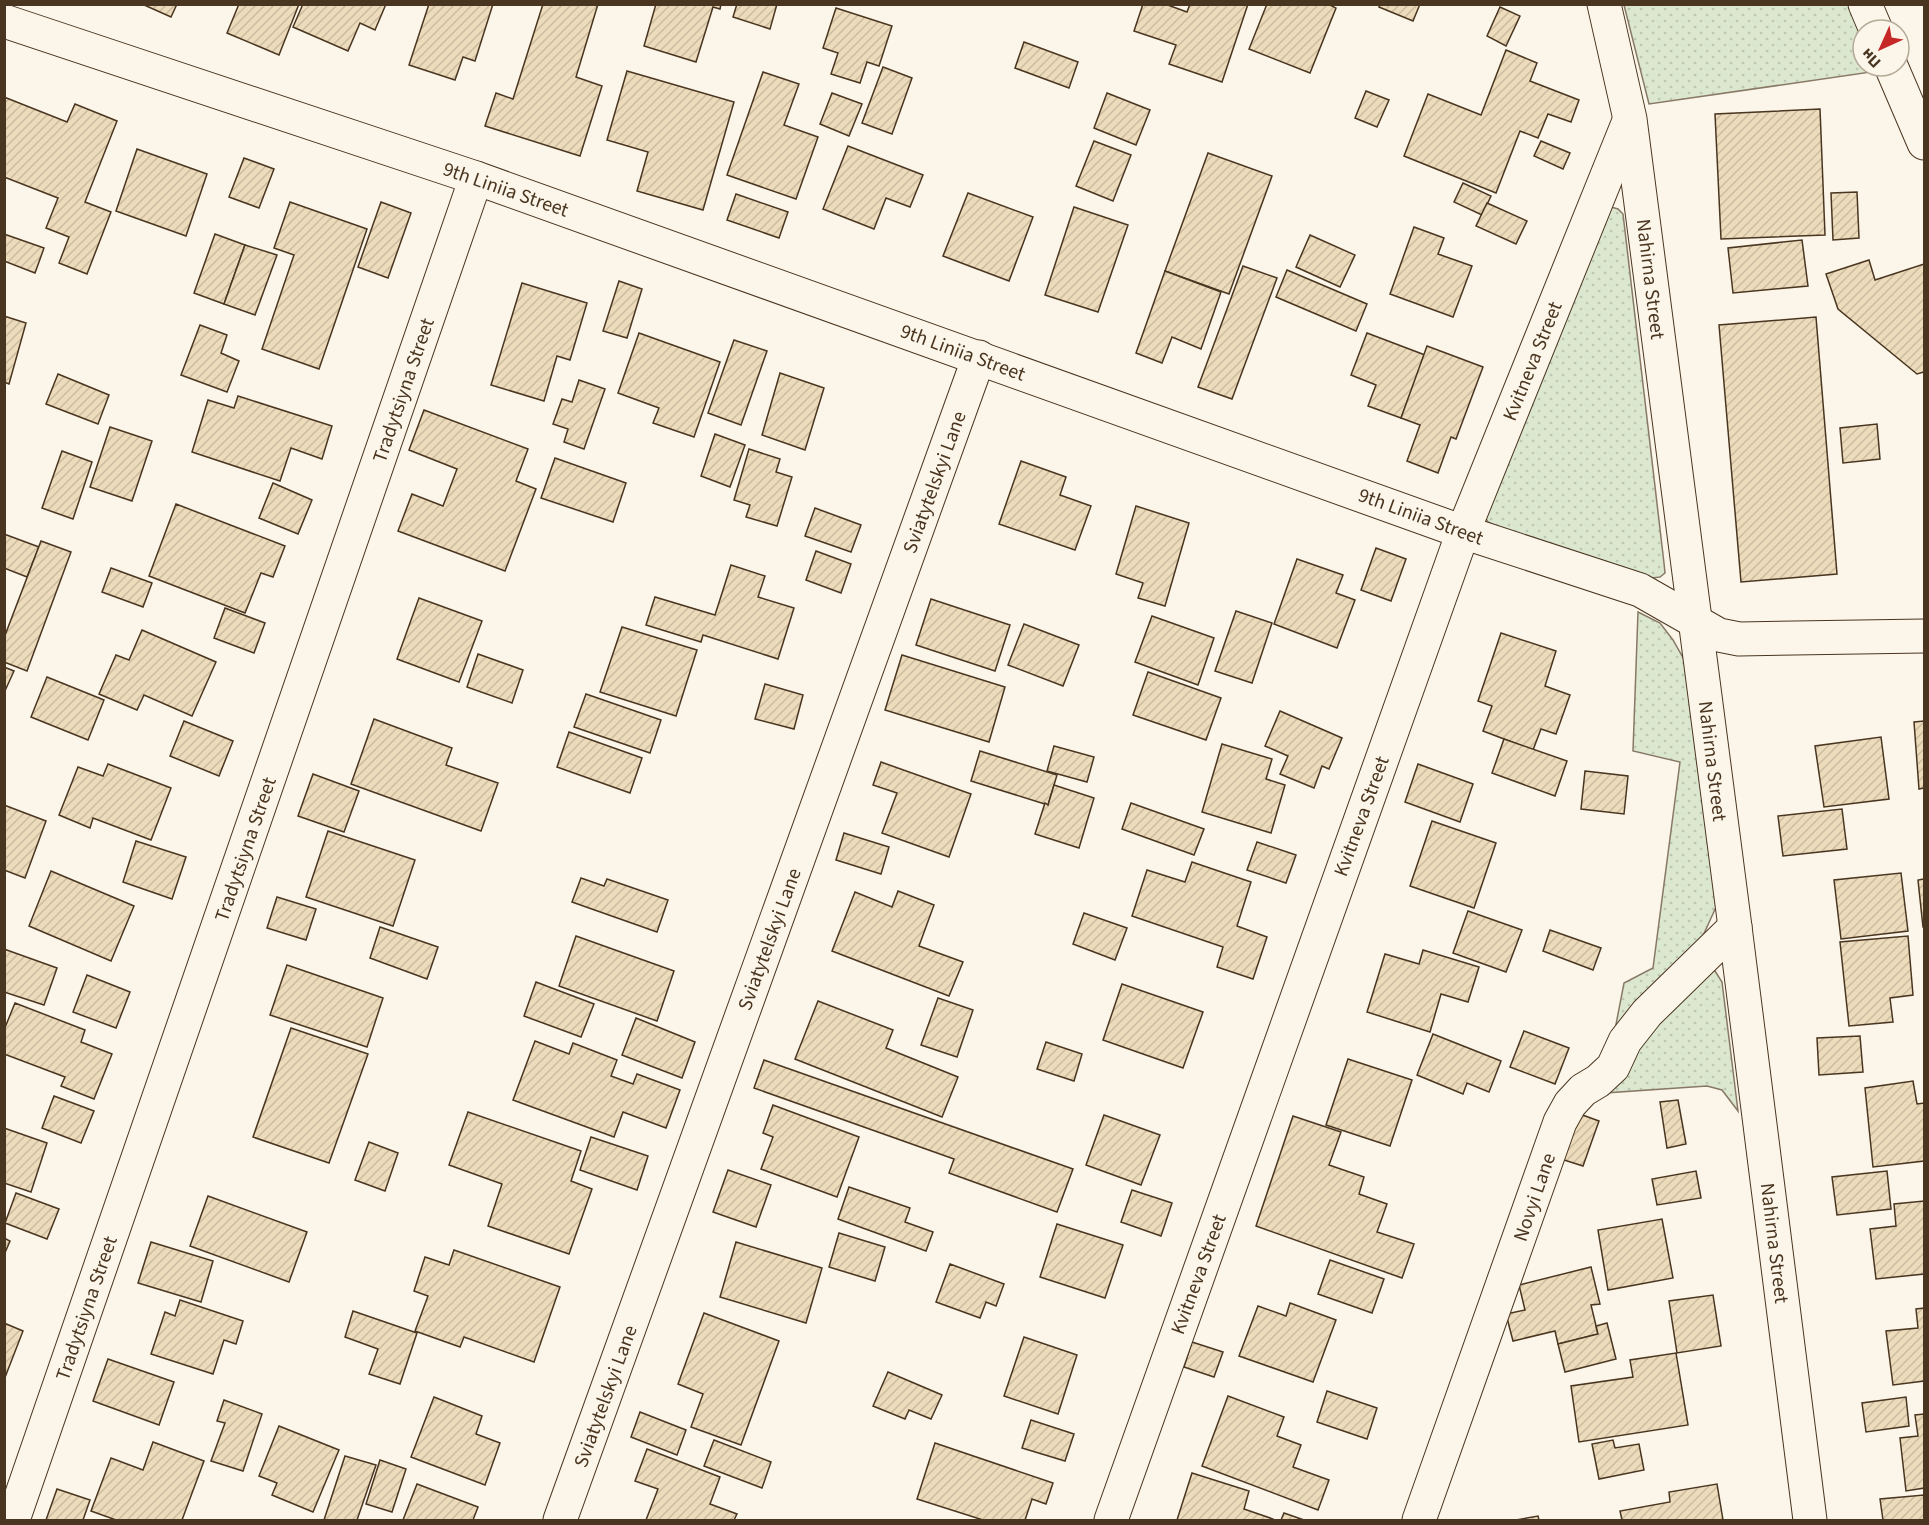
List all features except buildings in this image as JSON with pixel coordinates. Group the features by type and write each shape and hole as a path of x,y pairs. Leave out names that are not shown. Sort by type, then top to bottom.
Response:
{"street":[{"name":"Nahirna Street","path":"1604,4 1630,119 1810,1521"},
{"path":"1865,4 1871,18"},
{"name":"9th Liniia Street","path":"4,21 476,178 1463,532 1640,590 1719,635 1739,639 1924,636"},
{"path":"1896,78 1924,143"},
{"name":"Kvitneva Street","path":"1111,1521 1463,532 1630,119"},
{"name":"Tradytsiyna Street","path":"13,1521 476,178"},
{"name":"Sviatytelskyi Lane","path":"560,1521 979,357"},
{"name":"Novyi Lane","path":"1419,1521 1560,1122 1570,1104 1583,1090 1598,1081 1613,1066 1625,1041 1647,1013 1735,927"}],"green space":[{"path":"1624,5 1850,5 1855,18 1851,18 1851,75 1649,104"},
{"path":"1611,207 1623,214 1664,563 1665,573 1660,577 1652,578 1498,527 1488,522 1484,515"},
{"path":"1638,612 1660,623 1686,663 1717,905 1701,940 1612,1045 1624,983 1653,968 1680,762 1633,751"},
{"path":"1705,970 1715,971 1722,982 1738,1111 1722,1090 1707,1086 1589,1094"}]}
